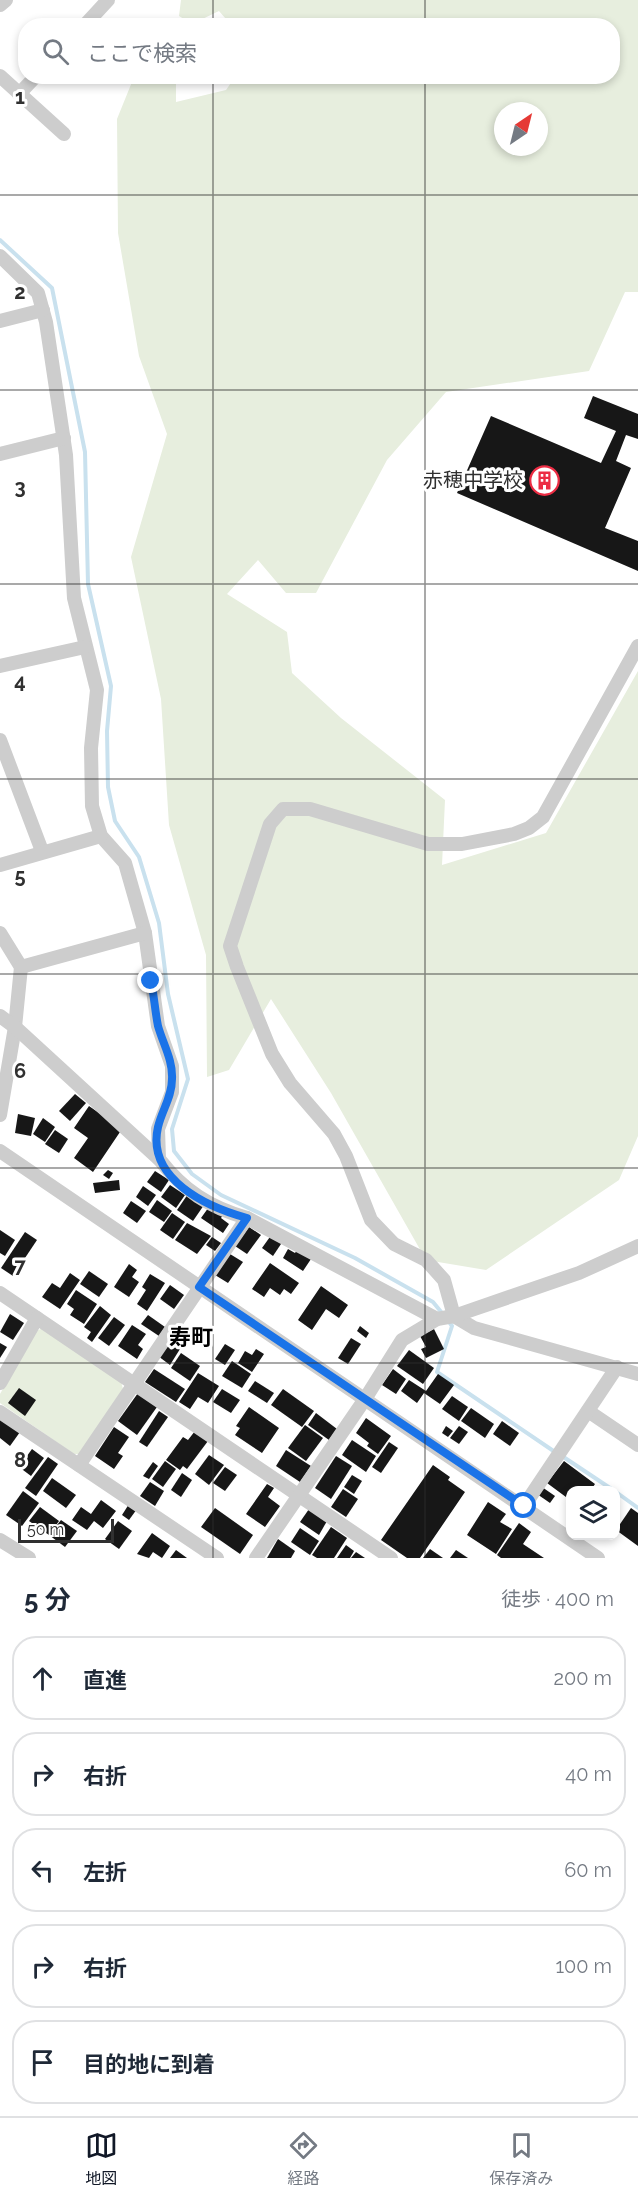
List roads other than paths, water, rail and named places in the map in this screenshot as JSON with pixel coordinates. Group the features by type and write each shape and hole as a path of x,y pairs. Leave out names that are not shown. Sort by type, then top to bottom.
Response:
{"street":[{"path":"0,5 6,0"},
{"path":"91,18 108,0"},
{"path":"0,76 64,134"},
{"path":"20,93 28,84"},
{"path":"0,256 38,293 43,310 64,438 74,598 97,690 91,748 92,806 101,836 124,863 145,933 158,1026 172,1066 172,1092 158,1129 159,1159"},
{"path":"0,321 43,310"},
{"path":"0,454 64,438"},
{"path":"638,646 543,817 530,828 484,840 428,844 310,809 283,809 270,824 230,946 272,1053 290,1083 334,1134 346,1155 371,1220 394,1244 426,1260 444,1280 454,1316 474,1328 638,1374"},
{"path":"0,666 85,647"},
{"path":"0,740 42,850"},
{"path":"0,865 42,850 101,836"},
{"path":"0,933 21,967 15,1027 0,1115"},
{"path":"21,967 145,933"},
{"path":"0,1016 15,1027 159,1159 174,1179 194,1196 218,1210 247,1218 437,1319"},
{"path":"0,1151 598,1558"},
{"path":"79,1465 247,1218"},
{"path":"256,1558 365,1399 402,1340 437,1319 454,1316 579,1273 638,1246"},
{"path":"0,1293 391,1558"},
{"path":"0,1383 37,1318"},
{"path":"524,1506 616,1367"},
{"path":"588,1411 638,1445"},
{"path":"0,1412 217,1558"},
{"path":"0,1540 29,1558"}],"waterway":[{"path":"0,240 52,288 85,452 88,584 111,686 107,731 108,787 115,821 139,857 159,923 168,994 188,1079 172,1129 174,1151 192,1174 221,1195 355,1258 433,1302 442,1313"},
{"path":"447,1319 452,1326 437,1372 555,1452"},
{"path":"562,1456 607,1486"},
{"path":"620,1495 638,1508"}],"place":[{"name":"赤穂中学校","path":"544,480"}],"district":[{"name":"寿町","path":"191,1337"}]}
